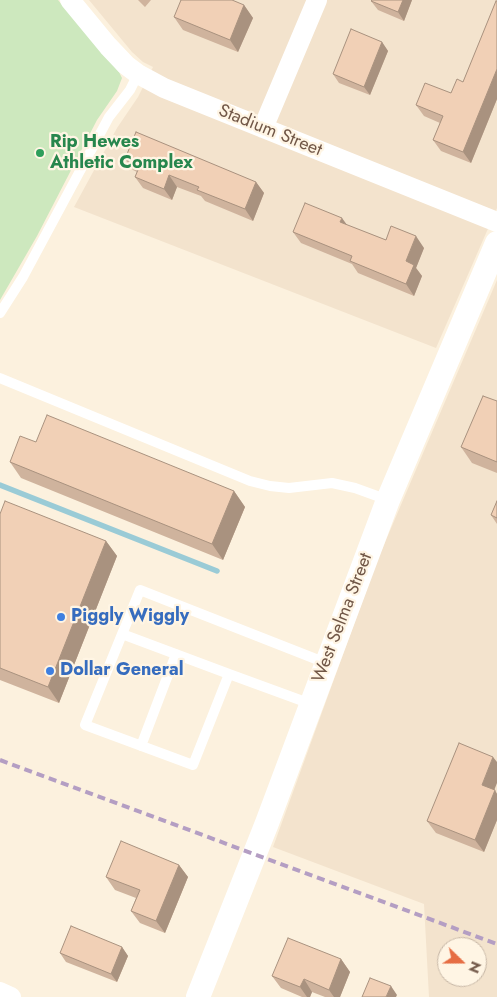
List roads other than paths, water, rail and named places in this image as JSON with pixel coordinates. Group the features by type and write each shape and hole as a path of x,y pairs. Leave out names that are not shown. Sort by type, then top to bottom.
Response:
{"street":[{"name":"Stadium Street","path":"70,0 108,46 138,74 164,88 497,222"},
{"path":"263,128 317,0"},
{"name":"West Selma Street","path":"198,997 267,823 388,500 497,243"},
{"path":"0,992 11,997"}],"lane":[{"path":"0,313 23,277 109,117 130,90 138,74"},
{"path":"0,378 250,481 288,488 332,483 355,488 388,500"},
{"path":"229,674 193,765 85,726 140,590 326,663"},
{"path":"122,634 311,704"},
{"path":"140,746 176,654"}],"waterway":[{"path":"0,485 217,571"}],"railway":[{"path":"0,760 497,944"}],"place":[{"name":"Rip Hewes Athletic Complex","path":"40,153"},
{"name":"Piggly Wiggly","path":"61,617"},
{"name":"Dollar General","path":"50,671"}]}
